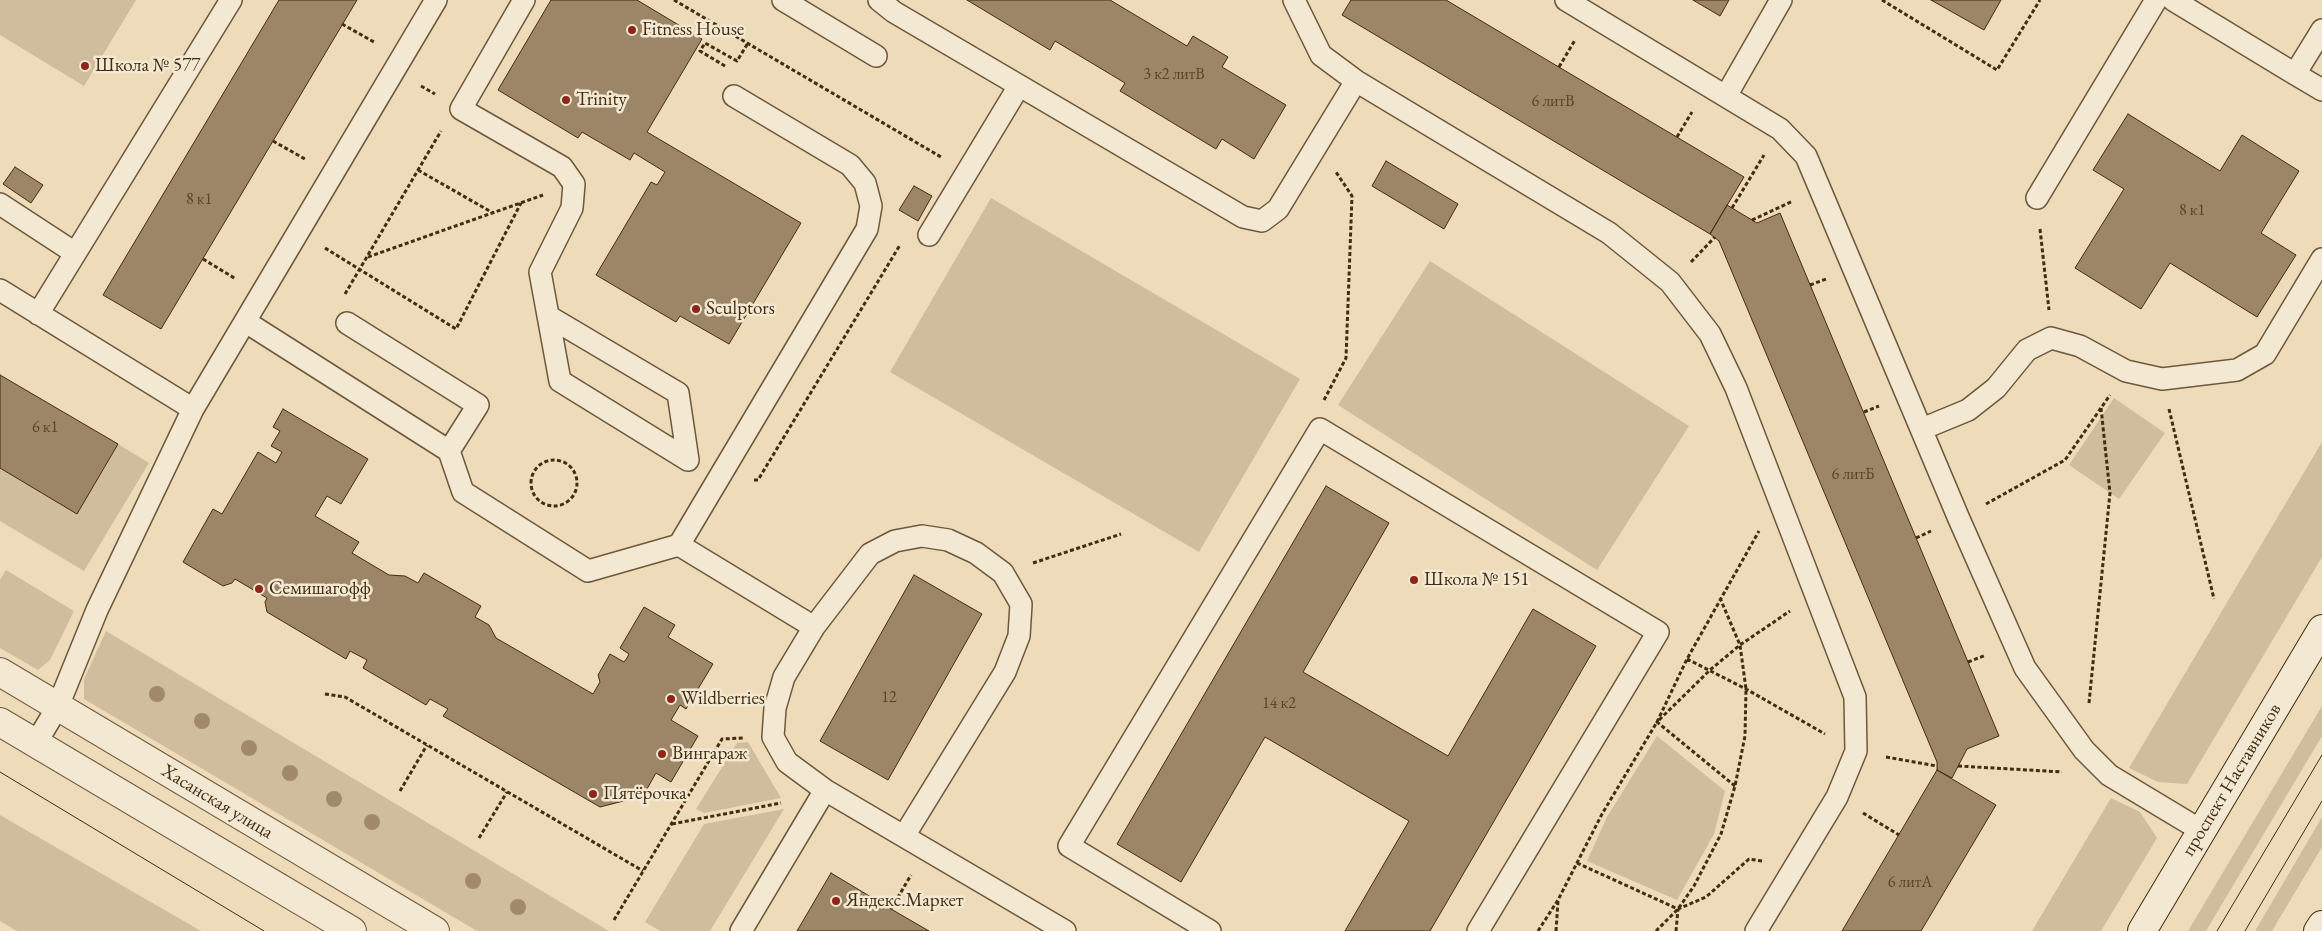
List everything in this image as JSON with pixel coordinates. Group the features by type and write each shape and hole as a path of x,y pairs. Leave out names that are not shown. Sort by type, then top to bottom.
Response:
{"street":[{"name":"проспект Наставников","path":"2142,931 2322,629"},
{"name":"Хасанская улица","path":"0,672 435,931"},
{"path":"0,722 352,931"},
{"path":"2318,931 2322,925"}],"lane":[{"path":"38,314 231,0"},
{"path":"36,743 58,706 97,610 193,409 436,0"},
{"path":"524,0 461,109 562,166 574,184 572,208 540,272 548,316 560,381 688,460 678,393 548,316"},
{"path":"783,0 876,56"},
{"path":"879,0 894,12 1019,86 1243,217 1253,219 1262,220 1278,208 1356,81"},
{"path":"1294,0 1321,55 1356,81 1609,233 1670,282 1710,334 1736,388 1855,697 1856,751 1837,798 1756,931"},
{"path":"1566,0 1780,129 1806,156 1959,519 2025,668 2084,750 2109,775 2202,831"},
{"path":"1726,96 1781,0"},
{"path":"2037,198 2156,0"},
{"path":"2173,0 2322,90"},
{"path":"2295,74 2322,30"},
{"path":"928,235 1019,86"},
{"path":"246,322 449,451 463,492 588,570 679,545 867,229 871,206 865,183 850,165 734,96"},
{"path":"0,204 75,254"},
{"path":"1922,428 1968,410 1996,388 2027,350 2052,338 2080,346 2126,371 2162,379 2237,370 2265,354 2322,259"},
{"path":"0,290 193,409"},
{"path":"347,323 478,405 449,451"},
{"path":"1210,931 1068,846 1320,429 1658,632 1478,931"},
{"path":"904,836 1005,672 1019,636 1021,604 1003,573 976,553 948,540 922,536 894,541 870,554 814,627 784,677 775,708 773,737 787,762 826,790 1065,931"},
{"path":"679,545 814,627"},
{"path":"742,931 826,790"}],"path":[{"path":"674,0 967,172"},
{"path":"1882,0 1997,70 2040,0"},
{"path":"340,302 450,116 461,109 342,24"},
{"path":"732,70 700,51 705,42 737,62 748,43"},
{"path":"1732,208 1780,129"},
{"path":"273,140 332,176"},
{"path":"1318,144 1352,196 1346,358 1322,403 1320,429"},
{"path":"418,170 492,213"},
{"path":"367,257 574,184"},
{"path":"1752,220 1821,188"},
{"path":"2037,198 2052,338"},
{"path":"299,232 456,329 521,202"},
{"path":"718,479 758,480 906,235 928,235"},
{"path":"202,258 262,294"},
{"path":"1959,519 2065,460 2126,371"},
{"path":"2162,379 2214,599"},
{"path":"2084,750 2110,493 2101,408"},
{"path":"548,461 566,463 573,469 577,477 578,486 575,495 566,504 554,507 542,504 533,496 530,484 533,472 539,465 548,461"},
{"path":"1538,931 1558,900 1602,814 1657,722 1687,658 1720,598 1778,499"},
{"path":"1003,573 1122,534"},
{"path":"1657,722 1710,670 1740,645 1816,594"},
{"path":"1656,931 1678,909 1694,886 1721,834 1735,786 1745,736 1746,689 1740,645 1720,598"},
{"path":"1687,658 1856,751 1937,766"},
{"path":"325,694 345,697 643,871"},
{"path":"1657,722 1735,786"},
{"path":"614,920 722,739"},
{"path":"400,791 427,745"},
{"path":"1958,766 2109,775"},
{"path":"672,824 787,802 826,790"},
{"path":"478,838 507,792"},
{"path":"1837,798 1899,835"},
{"path":"891,909 927,850"},
{"path":"1577,864 1678,909 1706,897 1749,859"},
{"path":"1556,931 1558,900"},
{"path":"1676,931 1678,909"}],"shaded area":[{"path":"0,0 136,0 84,86 0,35"},
{"path":"991,198 1300,379 1199,552 890,372"},
{"path":"1430,261 1689,426 1597,570 1338,405"},
{"path":"2114,398 2165,433 2119,499 2069,465"},
{"path":"2322,442 2322,557 2187,784 2158,782 2129,768"},
{"path":"118,444 149,463 84,571 0,521 0,468 76,513"},
{"path":"6,570 74,611 50,660 38,670 0,648 0,580"},
{"path":"106,631 609,931 477,931 84,699 84,679"},
{"path":"2322,706 2322,736 2206,931 2188,931"},
{"path":"1657,736 1725,791 1714,834 1677,900 1587,861 1607,817"},
{"path":"748,742 781,798 704,813 696,809 737,743"},
{"path":"2111,798 2140,812 2157,838 2101,931 2032,931"},
{"path":"784,809 710,931 660,931 645,922 704,824"},
{"path":"0,815 201,931 17,931 0,921"},
{"path":"2322,817 2322,847 2272,931 2255,931"}],"building":[{"path":"279,0 357,0 161,329 103,295"},
{"path":"551,0 637,0 702,39 647,132 801,223 729,344 680,316 676,322 596,275 651,182 657,185 665,172 634,153 630,160 582,132 578,138 498,90"},
{"path":"967,0 1110,0 1187,46 1193,36 1228,57 1222,67 1286,105 1254,159 1222,139 1216,149 1120,91 1125,83 1055,41 1050,50"},
{"path":"1351,0 1446,0 1744,177 1710,234 1342,15"},
{"path":"1693,0 1729,0 1720,16"},
{"path":"1931,0 2001,0 1984,30"},
{"path":"2128,114 2220,171 2242,135 2299,171 2261,233 2296,255 2257,317 2170,263 2141,309 2075,268 2124,189 2093,170"},
{"path":"1386,161 1458,204 1444,229 1372,186"},
{"path":"15,167 43,185 31,203 3,184"},
{"path":"914,186 932,196 918,221 899,210"},
{"path":"1727,205 1757,223 1780,213 1999,736 1967,749 1952,778 1937,770 1937,762 1719,241 1710,234"},
{"path":"0,375 118,444 77,514 0,468"},
{"path":"283,409 368,459 341,504 327,496 315,516 359,542 352,553 389,575 405,576 418,583 424,573 481,606 475,617 489,625 496,638 593,694 600,682 598,675 610,654 624,662 627,658 629,654 620,648 644,607 675,625 668,637 713,664 686,709 680,705 671,720 698,736 671,782 656,773 643,796 600,807 443,716 448,709 430,699 426,705 363,668 367,660 350,651 346,659 267,612 265,602 267,598 235,579 232,583 223,586 183,562 213,509 222,514 258,452 276,463 282,452 271,446 280,431 273,427"},
{"path":"1326,486 1389,523 1303,672 1448,756 1533,609 1596,646 1430,931 1345,931 1409,821 1265,737 1181,882 1117,844"},
{"path":"914,575 982,614 888,780 820,741"},
{"path":"1937,770 1996,805 1921,931 1842,931"},
{"path":"831,873 891,909 929,931 797,931"}],"tram line":[{"path":"2217,931 2322,755"},
{"path":"0,772 264,931"},
{"path":"2245,931 2322,801"}],"place":[{"name":"Fitness House","path":"632,30"},
{"name":"Школа № 577","path":"85,66"},
{"name":"Trinity","path":"566,100"},
{"name":"Sculptors","path":"696,309"},
{"name":"Школа № 151","path":"1414,580"},
{"name":"Семишагофф","path":"259,589"},
{"name":"Wildberries","path":"671,699"},
{"name":"Вингараж","path":"662,754"},
{"name":"Пятёрочка","path":"593,794"},
{"name":"Яндекс.Маркет","path":"836,901"}]}
